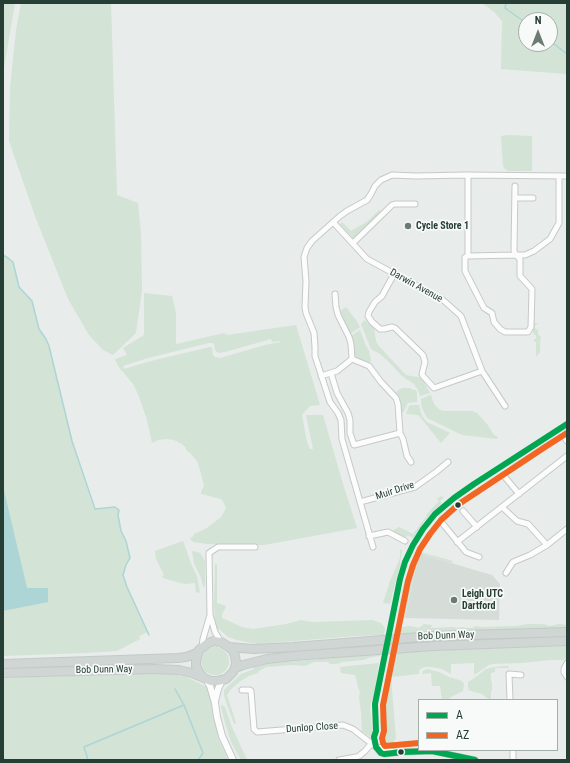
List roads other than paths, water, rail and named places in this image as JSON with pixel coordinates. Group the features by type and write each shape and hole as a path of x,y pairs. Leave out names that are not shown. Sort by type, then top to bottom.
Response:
{"main road":[{"name":"Bob Dunn Way","path":"229,646 253,649 433,636 567,632"},
{"name":"Bob Dunn Way","path":"234,668 267,659 294,656 434,646 567,641"},
{"path":"221,642 229,646 233,651 236,662 230,676 217,682 211,681 199,672 196,666 196,660 200,650 208,643 221,642"},
{"name":"Bob Dunn Way","path":"3,664 178,658 186,657 200,650"},
{"name":"Bob Dunn Way","path":"3,673 154,669 180,670 205,678"}],"street":[{"path":"372,548 342,439 341,420 330,402 321,376 315,356 316,347 314,333 306,313 304,258 309,245 347,211 367,200 377,184 386,177 392,175 567,176"},
{"path":"468,175 468,256 465,257 465,270 484,308 492,313 494,322 500,329 505,332 528,332 531,327 532,289 520,276 520,259 514,251 515,186"},
{"path":"468,256 525,255 550,239 559,223 559,176"},
{"path":"515,198 533,198"},
{"path":"353,243 392,205 414,204"},
{"name":"Darwin Avenue","path":"334,222 367,259 443,300 461,316 482,370 505,406"},
{"path":"394,274 382,296 375,302 369,312 368,316 372,322 380,329 395,328 423,355 425,362 422,374 434,388 482,370"},
{"path":"335,294 338,315 351,344 352,359"},
{"path":"321,376 341,368 352,359"},
{"path":"352,359 369,366 396,398 400,433 407,456 411,462"},
{"path":"331,373 337,393 348,413 350,420 350,433 354,445 400,433"},
{"path":"457,542 567,456"},
{"name":"Muir Drive","path":"360,502 415,487 448,462"},
{"path":"504,476 519,494"},
{"path":"502,508 517,522 528,524 547,545"},
{"path":"463,511 477,527"},
{"path":"443,524 466,552 478,557"},
{"path":"506,573 513,562 530,555 547,545 567,529"},
{"path":"369,536 388,532 405,541"},
{"path":"221,642 215,632 210,615 209,553 218,547 255,548"},
{"path":"200,650 210,615"},
{"path":"567,663 564,672 567,677"},
{"path":"510,699 509,674 521,674"},
{"path":"205,678 210,686 215,703 222,736 233,760"},
{"path":"215,703 218,689 222,680"},
{"name":"Dunlop Close","path":"242,690 251,691 254,729 257,732 343,725 353,729 384,754 427,751 475,760"},
{"path":"339,760 359,756 371,744"}],"water":[{"path":"3,486 27,588 48,588 48,602 3,611"}],"waterway":[{"path":"506,3 505,8 518,17"},
{"path":"558,47 567,54"},
{"path":"3,255 13,262 19,287 32,301 39,329 49,346 72,441 95,509 115,507 119,510 118,515 121,531 126,541 130,558 123,575 149,635"},
{"path":"175,689 184,705 203,753 198,760"},
{"path":"88,760 84,747 184,705"},
{"path":"3,755 4,760"}],"place":[{"name":"Cycle Store 1","path":"408,226"},
{"name":"Leigh UTC Dartford","path":"454,600"}]}
